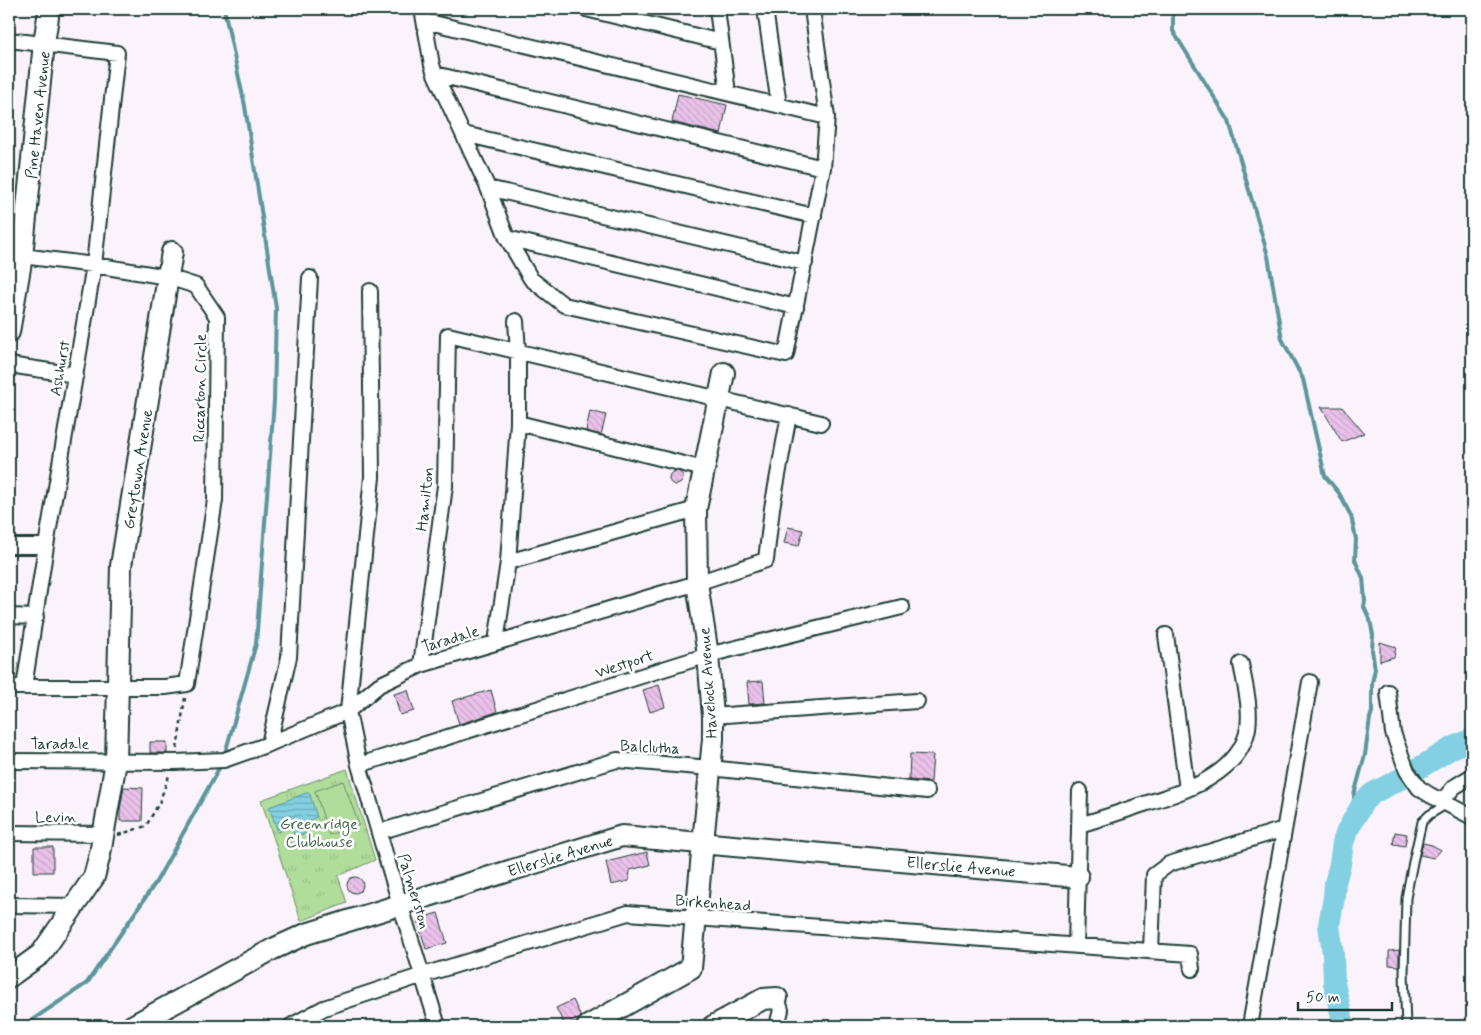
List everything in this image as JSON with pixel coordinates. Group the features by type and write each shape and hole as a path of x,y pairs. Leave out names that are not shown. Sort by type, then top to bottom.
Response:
{"street":[{"path":"586,9 721,42"},
{"path":"717,9 728,93"},
{"path":"765,9 779,105"},
{"path":"812,9 828,118 823,168 786,355 564,305 531,279 508,238 464,134 435,74 424,15 828,118"},
{"name":"Pine Haven Avenue","path":"9,332 16,256 48,16"},
{"path":"9,40 44,43"},
{"name":"Ashhurst","path":"24,687 94,266 117,52 44,43"},
{"path":"435,74 823,168"},
{"path":"464,134 814,216"},
{"path":"488,188 805,263"},
{"path":"508,238 796,307"},
{"name":"Greytown Avenue","path":"9,977 41,954 94,877 100,854 116,761 121,566 172,252"},
{"name":"Riccarton Circle","path":"16,256 168,277 196,286 217,317 215,500 187,684"},
{"path":"269,744 289,657 310,278"},
{"name":"Palmerston","path":"370,291 372,477 348,711 359,765 438,1026"},
{"path":"496,642 508,562 518,423 516,321"},
{"name":"Hamilton","path":"421,665 445,486 448,335 518,352"},
{"path":"518,352 821,423"},
{"path":"9,365 76,375"},
{"name":"Havelock Avenue","path":"588,1026 691,968 713,740 708,654 698,583 696,509 724,373"},
{"name":"Taradale","path":"9,760 175,762 224,760 269,744 348,711 379,685 421,665 698,583 766,560 772,508 788,415"},
{"path":"518,423 704,469"},
{"path":"508,562 696,509"},
{"path":"9,546 46,546"},
{"name":"Westport","path":"359,765 708,654 902,607"},
{"path":"9,616 36,617"},
{"path":"1166,635 1187,789"},
{"path":"1079,825 1187,789 1212,777 1230,762 1241,748 1248,730 1249,712 1241,664"},
{"path":"1250,1026 1310,682"},
{"path":"9,687 118,688 165,687 187,684"},
{"path":"1388,692 1394,733 1407,771 1419,788 1472,817"},
{"path":"713,716 917,701"},
{"name":"Balclutha","path":"379,832 617,760 927,791"},
{"path":"1445,802 1454,787 1472,776"},
{"path":"1076,946 1080,791"},
{"path":"1151,951 1154,875 1168,864 1284,828"},
{"name":"Levin","path":"9,833 103,834"},
{"name":"Ellerslie Avenue","path":"132,1026 273,949 306,934 622,836 1078,877"},
{"path":"9,905 74,906"},
{"name":"Birkenhead","path":"290,1026 324,1008 423,975 628,914 1190,954 1192,969"},
{"path":"714,1026 763,999 776,998 781,1010 777,1026"}],"lane":[{"path":"1406,1026 1404,973 1406,898 1422,822 1445,802"}],"path":[{"path":"100,854 119,835 146,826 159,803 175,762 187,684"}],"green space":[{"name":"Greenridge Clubhouse","path":"347,769 375,860 338,876 347,903 301,921 261,800"},
{"path":"343,781 359,825 329,835 315,791"}],"water":[{"path":"309,792 317,817 306,822 309,832 295,837 291,827 278,832 269,807"}],"building":[{"path":"678,94 727,105 721,134 672,122"},
{"path":"1321,407 1342,407 1364,433 1342,442"},
{"path":"590,411 606,415 601,435 586,431"},
{"path":"673,471 679,471 683,478 679,485 673,485 669,481 669,475"},
{"path":"788,527 803,530 799,546 784,543"},
{"path":"1380,642 1396,647 1394,657 1380,661"},
{"path":"763,681 765,703 749,704 747,682"},
{"path":"659,685 665,707 650,712 643,690"},
{"path":"408,690 414,711 400,715 394,694"},
{"path":"491,690 497,712 459,724 452,701"},
{"path":"150,742 167,742 167,753 150,753"},
{"path":"910,754 933,755 931,782 909,780"},
{"path":"124,787 143,788 142,821 120,821"},
{"path":"1395,832 1407,834 1405,846 1393,844"},
{"path":"1423,843 1441,850 1434,858 1420,855"},
{"path":"34,847 53,847 53,872 34,872"},
{"path":"647,852 650,865 630,870 629,881 611,885 606,862"},
{"path":"355,877 361,879 363,885 361,891 355,893 349,891 347,885 349,879"},
{"path":"438,913 447,943 426,949 417,919"},
{"path":"1399,950 1399,966 1389,965 1389,951"},
{"path":"573,1000 581,1017 577,1022 565,1026 556,1008"}],"waterway":[{"path":"224,9 245,106 276,308 274,401 256,644 224,757"},
{"path":"1173,9 1173,31 1229,121 1268,256 1282,339 1303,379 1325,476 1339,493 1351,516 1356,539 1355,560 1363,578 1364,607 1370,620 1373,635 1372,650 1375,669 1372,683 1372,712 1365,755 1354,795 1354,803 1359,809"},
{"path":"1344,1026 1334,983 1329,925 1335,883 1347,831 1364,801 1373,793 1406,776 1452,748 1472,739"},
{"path":"23,1026 87,983 156,882 222,763"}]}
